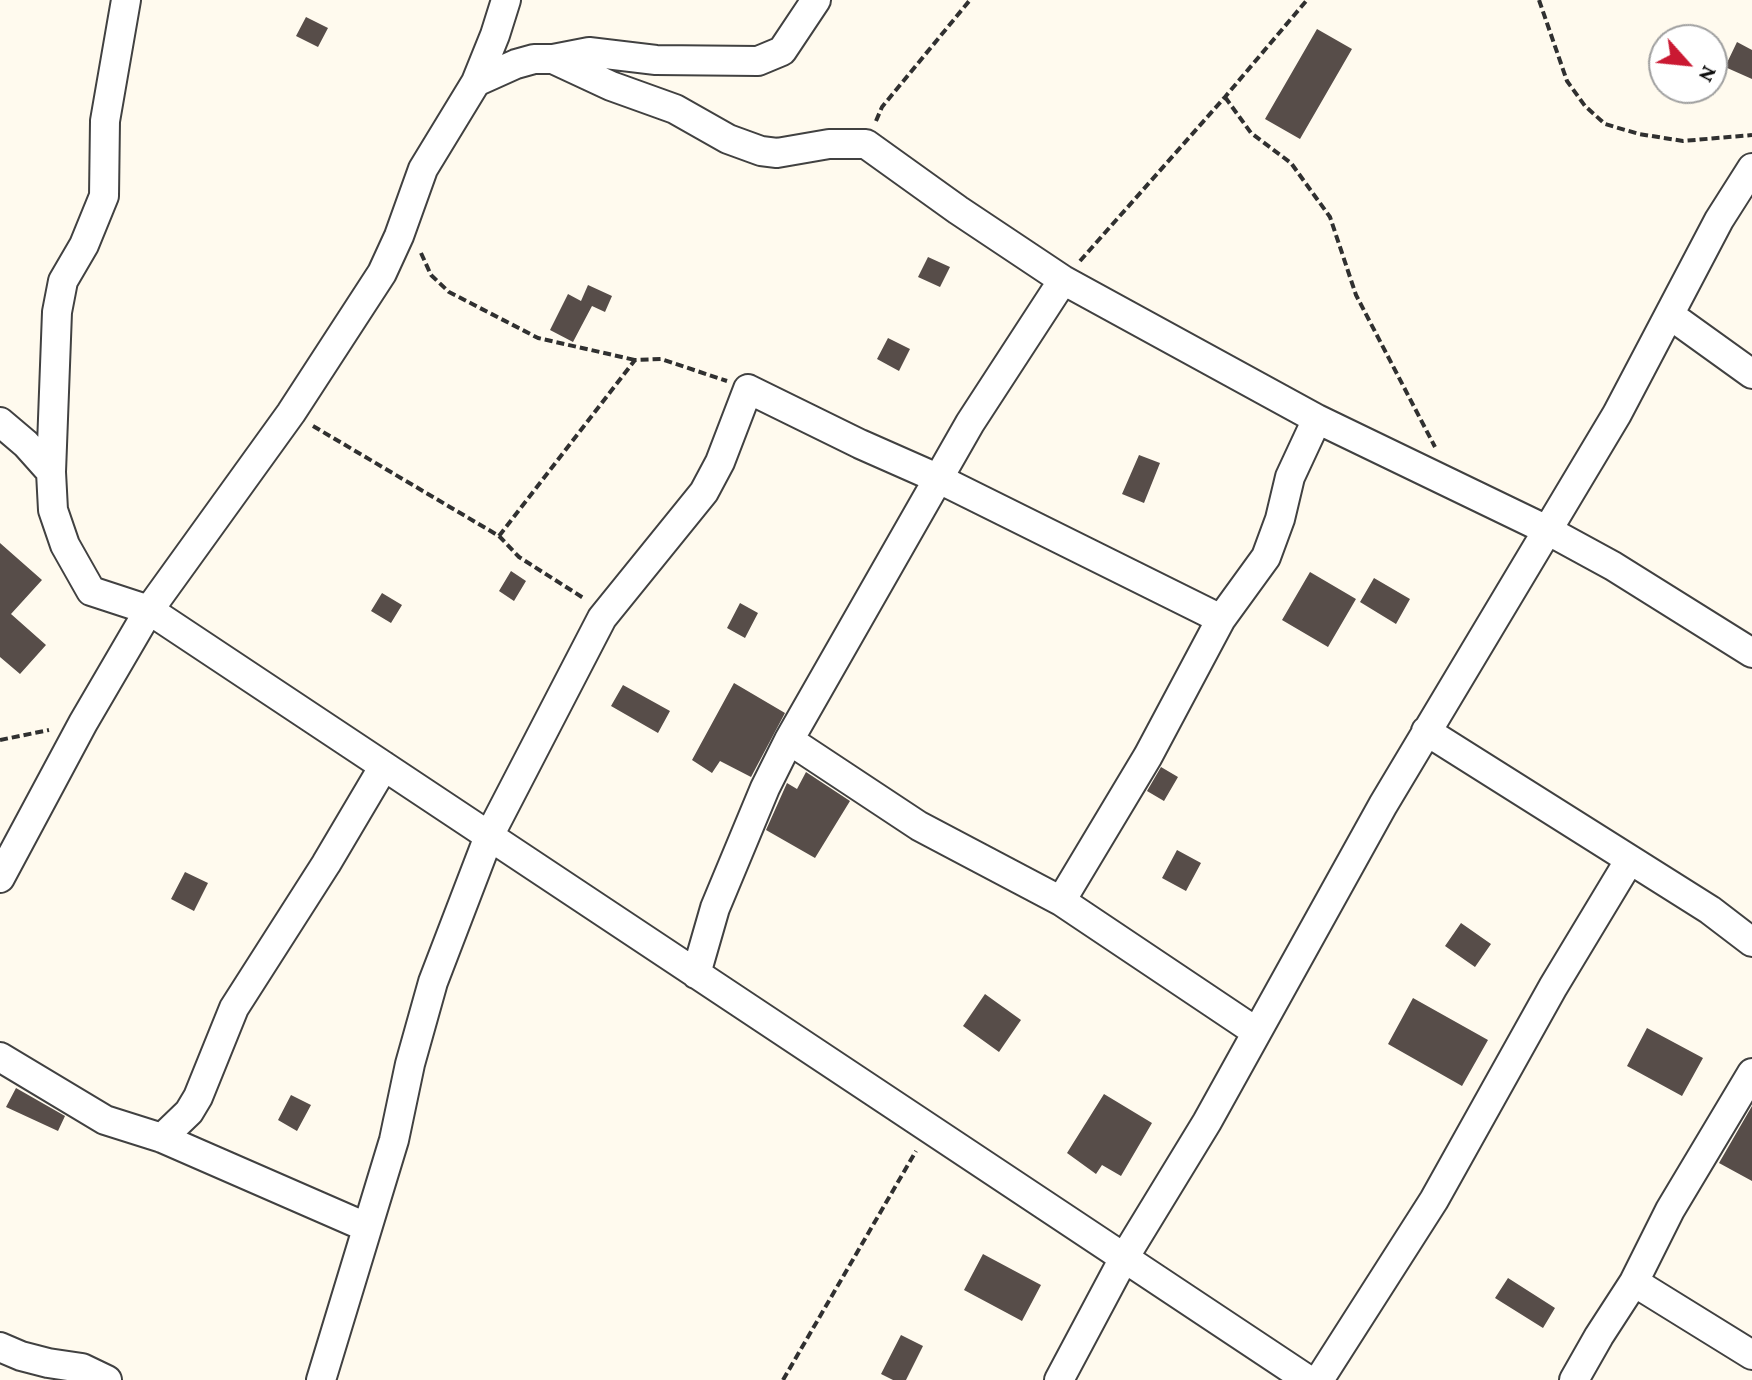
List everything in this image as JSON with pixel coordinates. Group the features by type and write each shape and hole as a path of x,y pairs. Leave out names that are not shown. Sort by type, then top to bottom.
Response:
{"street":[{"path":"126,0 105,121 104,196 84,245 63,281 57,312 51,472 53,510 65,545 91,591 149,610 1308,1380"},
{"path":"0,878 83,723 149,610 291,413 382,273 423,169 476,82 506,0"},
{"path":"476,82 534,59 589,52 656,60 758,61 782,51 816,0"},
{"path":"553,59 611,86 675,109 728,139 761,151 786,153 829,144 866,144 1063,280 1317,419 1547,530 1613,566 1752,653"},
{"path":"1059,1380 1124,1258 1207,1122 1255,1031 1426,731 1617,414 1719,220 1752,168"},
{"path":"696,974 715,908 765,788 789,740 937,478 1063,280"},
{"path":"1670,315 1752,374"},
{"path":"321,1380 394,1140 410,1064 433,982 489,836 602,618 704,492 720,462 748,389 937,478 1221,619"},
{"path":"1061,901 1148,756 1221,619 1266,557 1280,519 1290,477 1317,419"},
{"path":"0,422 26,444 51,472"},
{"path":"1426,731 1710,910 1752,942"},
{"path":"789,740 919,826 1061,901 1255,1031"},
{"path":"162,1138 189,1112 198,1097 234,1008 384,766"},
{"path":"1319,1380 1434,1200 1553,987 1629,861"},
{"path":"0,1057 105,1120 162,1138 366,1227"},
{"path":"1574,1380 1634,1282 1670,1210 1752,1073"},
{"path":"1634,1282 1752,1355"},
{"path":"0,1347 48,1363 82,1368 107,1380"}],"path":[{"path":"866,144 882,107 970,0"},
{"path":"1063,280 1307,0"},
{"path":"1539,0 1567,81 1585,106 1605,124 1639,134 1683,141 1752,135"},
{"path":"1225,97 1251,133 1291,163 1330,217 1356,295 1436,449"},
{"path":"420,248 431,275 449,292 538,338 635,360 661,359 748,389"},
{"path":"499,536 635,360"},
{"path":"291,413 499,536 519,557 572,589 602,618"},
{"path":"0,740 83,723"},
{"path":"783,1380 929,1128"}],"building":[{"path":"306,17 328,28 318,47 296,36"},
{"path":"1317,29 1352,49 1300,139 1265,119"},
{"path":"1737,42 1752,50 1752,79 1728,68 1728,61"},
{"path":"928,257 950,267 940,287 918,277"},
{"path":"588,285 612,296 605,312 592,306 573,342 550,330 568,294 581,301"},
{"path":"888,338 910,349 899,371 877,359"},
{"path":"1139,455 1160,463 1144,503 1122,494"},
{"path":"0,543 42,580 11,614 46,645 20,674 0,657"},
{"path":"511,571 526,581 514,601 499,591"},
{"path":"1310,572 1356,599 1328,647 1282,620"},
{"path":"1374,578 1410,599 1396,624 1360,602"},
{"path":"382,593 402,605 391,623 371,611"},
{"path":"740,603 758,613 745,638 727,628"},
{"path":"734,683 785,713 751,777 720,761 712,773 692,760"},
{"path":"623,685 670,711 658,733 611,706"},
{"path":"1161,767 1178,777 1164,801 1147,791"},
{"path":"806,772 850,801 815,858 766,830 787,783 797,789"},
{"path":"1177,850 1201,863 1186,891 1162,878"},
{"path":"185,872 208,883 194,911 171,899"},
{"path":"1461,923 1491,944 1475,967 1445,946"},
{"path":"985,994 1021,1020 999,1052 963,1026"},
{"path":"1413,998 1488,1040 1462,1086 1388,1044"},
{"path":"1647,1028 1703,1058 1682,1096 1627,1066"},
{"path":"16,1088 65,1116 58,1131 6,1107"},
{"path":"1104,1094 1152,1123 1121,1176 1102,1165 1096,1174 1067,1153"},
{"path":"291,1095 311,1105 297,1131 278,1120"},
{"path":"1752,1106 1752,1181 1719,1163"},
{"path":"983,1254 1041,1285 1022,1321 964,1290"},
{"path":"1508,1278 1555,1308 1543,1328 1495,1298"},
{"path":"901,1335 923,1346 906,1380 893,1380 881,1374"}]}
